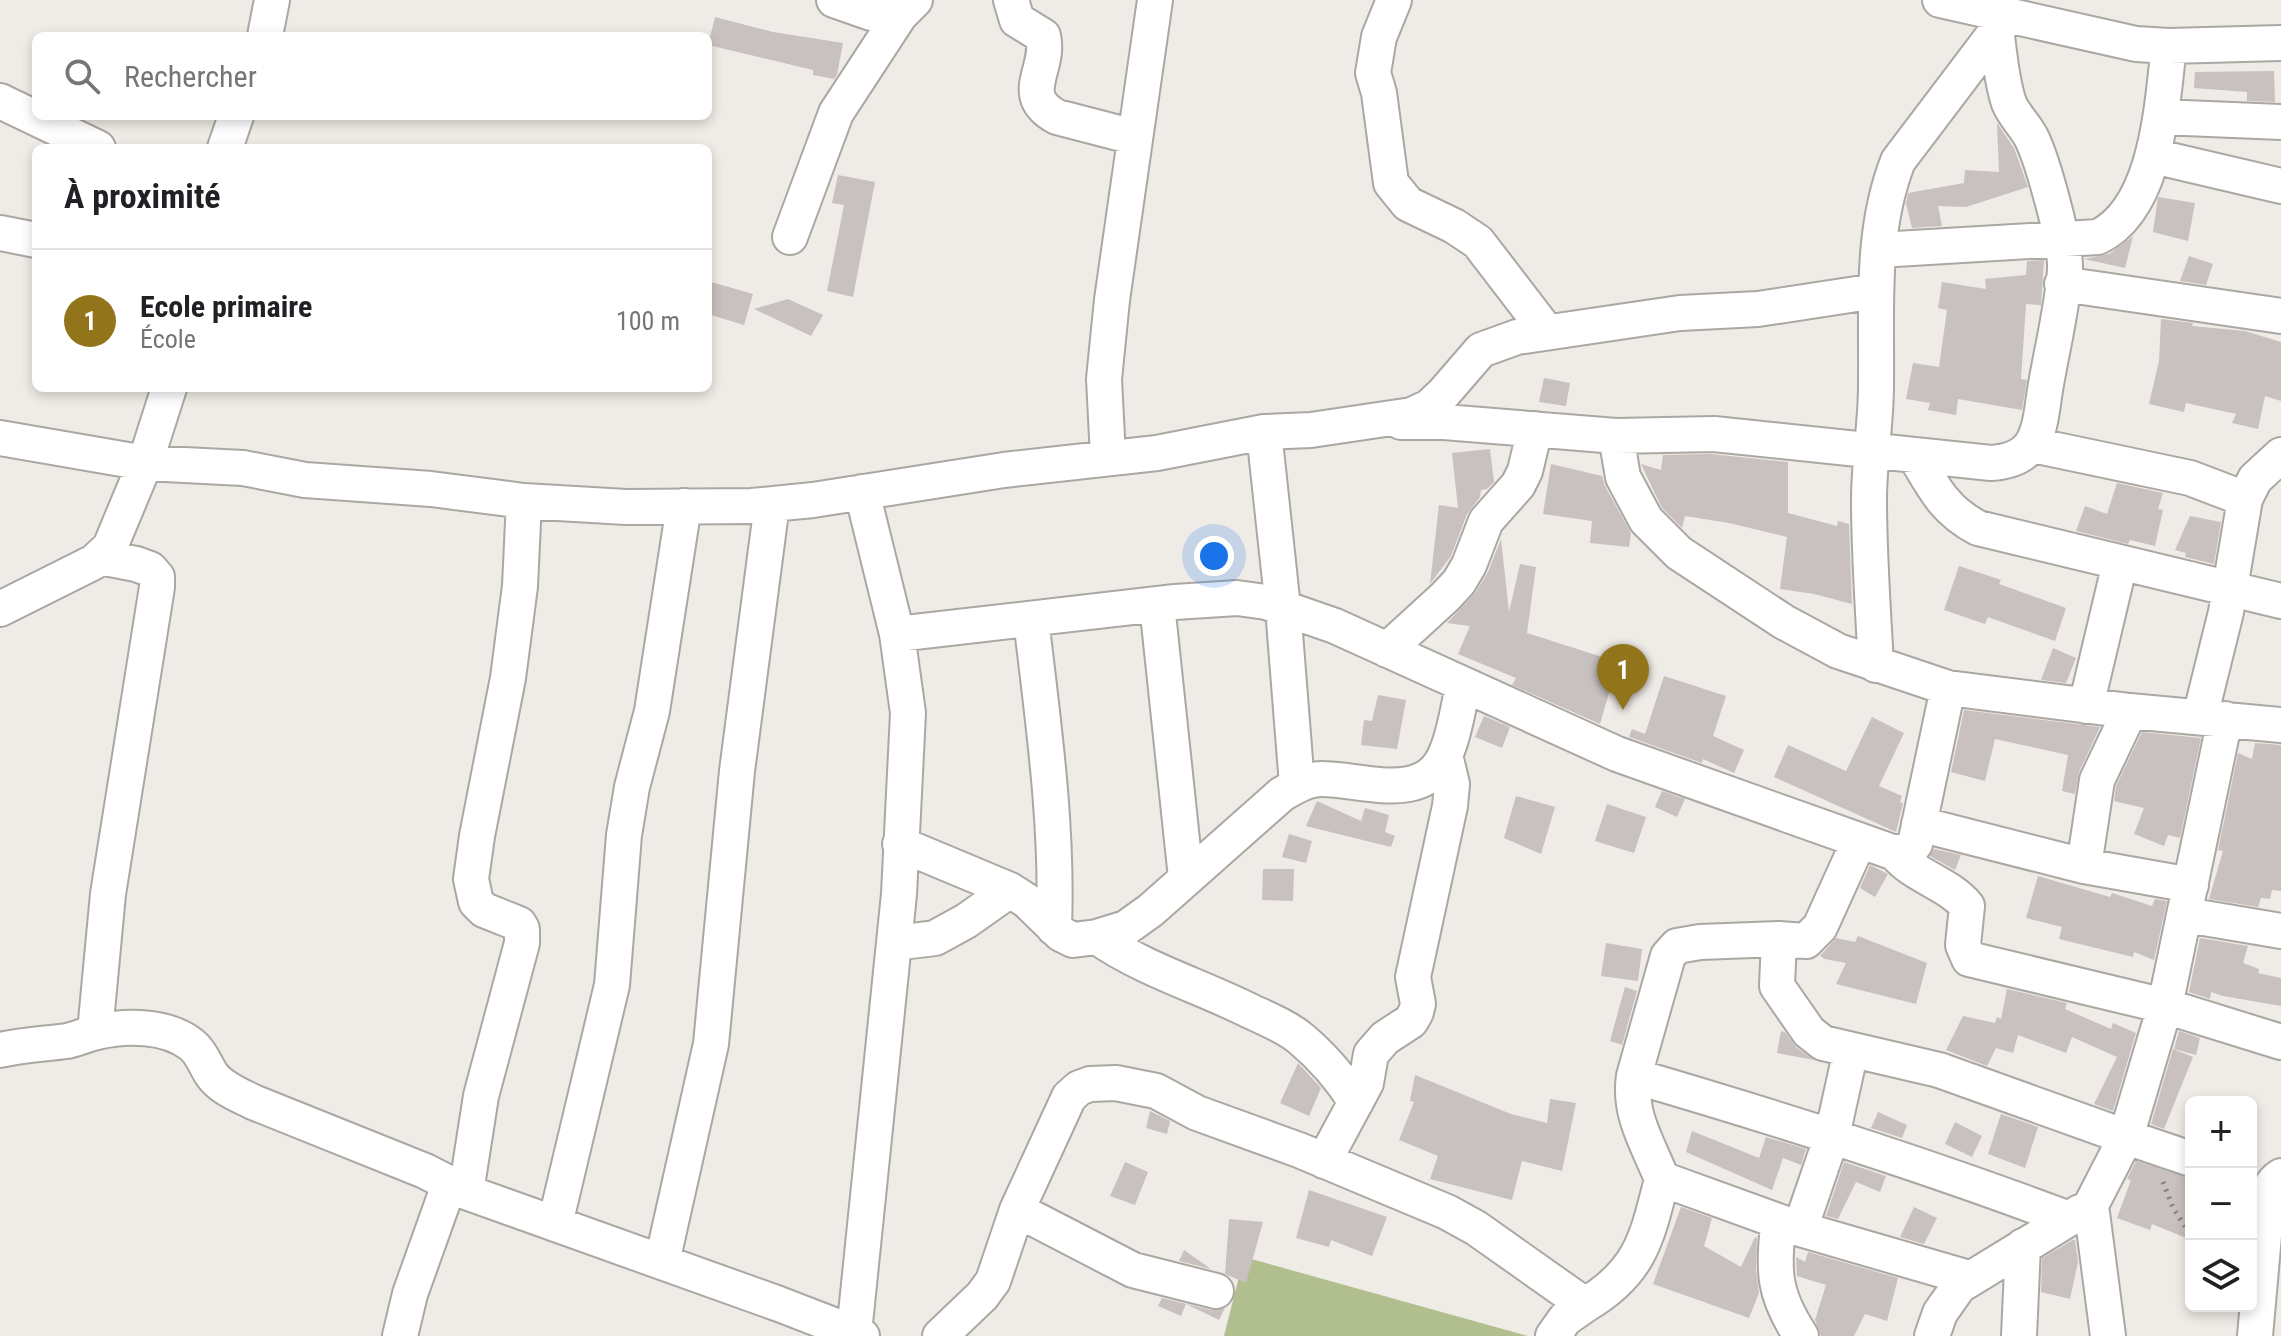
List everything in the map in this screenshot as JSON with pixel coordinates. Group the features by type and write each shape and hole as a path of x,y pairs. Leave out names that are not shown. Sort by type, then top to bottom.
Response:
{"street":[{"path":"266,32 272,0"},
{"path":"834,0 871,13 908,8"},
{"path":"1011,0 1017,20 1043,36 1045,45 1036,92 1037,101 1045,111 1134,137"},
{"path":"1108,457 1104,379 1134,137 1155,0"},
{"path":"1394,0 1379,37 1373,73 1379,93 1391,183 1408,204 1454,226 1478,242 1547,332"},
{"path":"1940,0 2002,24 2108,39 2169,46 2281,43"},
{"path":"790,237 836,113 908,8"},
{"path":"1373,422 1444,422 1616,436 1714,434 1991,463 2008,462 2023,455 2033,445 2041,413 2065,269 2037,149 2010,106 2002,24"},
{"path":"1876,665 1869,500 1871,452 1876,425 1876,291 1889,184 1898,161 2002,24"},
{"path":"1879,250 2098,237 2113,227 2136,197 2153,156 2169,46"},
{"path":"0,101 32,116"},
{"path":"2161,117 2281,122"},
{"path":"40,120 90,144"},
{"path":"226,144 235,120"},
{"path":"2153,156 2281,186"},
{"path":"0,233 32,239"},
{"path":"2062,284 2281,316"},
{"path":"0,438 145,463 243,468 305,480 431,489 524,501 626,507 772,504 1108,457 1157,453 1264,432 1311,430 1412,415 1429,407 1481,350 1517,337 1680,313 1758,309 1876,291"},
{"path":"0,609 73,575 110,547 145,463 168,392"},
{"path":"1387,650 1459,582 1486,521 1518,485 1525,471 1535,429"},
{"path":"1264,432 1283,608 1297,785"},
{"path":"1616,436 1623,477 1646,520 1679,553 1810,638 1876,665 1948,688 2130,711 2281,725"},
{"path":"2033,445 2190,478 2245,499"},
{"path":"1932,1336 1947,1300 1969,1278 2080,1212 2138,1142 2188,900 2226,612 2245,499 2255,479 2281,455"},
{"path":"1915,456 1945,505 1959,518 1978,528 2230,586 2281,601"},
{"path":"0,1050 38,1042 70,1041 95,1032 137,1028 170,1033 191,1044 213,1078 228,1090 456,1187 858,1335 894,943 908,713 897,634 862,492"},
{"path":"400,1336 410,1294 445,1196 456,1187 522,943 519,924 484,910 476,902 471,879 508,678 520,586 524,501"},
{"path":"662,1262 711,1044 737,771 772,504"},
{"path":"555,1224 612,985 624,835 632,787 652,711 684,506"},
{"path":"95,1032 108,894 157,587 157,577 150,569 100,557"},
{"path":"2086,706 2120,563"},
{"path":"897,634 1157,604 1237,598 1266,602 1335,626 1617,754 1895,853 1908,850 1915,844 1948,688"},
{"path":"1157,604 1186,878"},
{"path":"1031,619 1051,785 1056,867 1054,928"},
{"path":"900,844 1010,890 1027,901 1054,928 1073,940 1097,937 1126,928 1151,910 1282,794 1297,785 1320,779 1407,785 1428,776 1445,755 1463,686"},
{"path":"2084,866 2097,780 2130,711"},
{"path":"1324,1161 1369,1074 1371,1054 1385,1038 1411,1021 1416,1012 1418,1004 1413,977 1450,806 1452,784 1445,755"},
{"path":"1919,824 2084,866 2281,931"},
{"path":"1553,1336 1565,1319 1603,1294 1631,1268 1648,1235 1662,1179 1633,1108 1631,1095 1668,956 1677,946 1700,942 1806,941 1820,927 1859,841"},
{"path":"1895,853 1905,865 1943,887 1967,906 1963,945 1969,959 2165,1006 2281,1042"},
{"path":"894,943 935,938 1010,890"},
{"path":"1097,937 1117,951 1272,1020 1298,1036 1337,1073 1356,1102"},
{"path":"1779,939 1777,986 1815,1038 1831,1046 1939,1070 2185,1157"},
{"path":"1801,1336 1790,1320 1776,1285 1789,1225 1832,1136 1851,1050"},
{"path":"1634,1076 2080,1212"},
{"path":"940,1336 982,1296 993,1281 1017,1210 1069,1097 1090,1084 1116,1083 1156,1091 1197,1113 1413,1196 1476,1228 1585,1305"},
{"path":"2255,1336 2272,1177"},
{"path":"1662,1179 1789,1225 1969,1278"},
{"path":"1017,1210 1133,1270 1216,1291"},
{"path":"2080,1212 2108,1336"},
{"path":"2019,1336 2023,1246"}],"path":[{"path":"2138,1142 2185,1226"}],"green space":[{"path":"1244,1257 1528,1336 1224,1336"}],"building":[{"path":"715,17 773,32 843,43 837,75 834,79 813,75 813,70 712,46"},
{"path":"2274,71 2275,102 2247,101 2247,92 2194,88 2195,72"},
{"path":"1997,123 2014,148 2028,187 1966,207 1938,206 1942,226 1912,228 1906,204 1908,193 1964,183 1965,170 1999,172"},
{"path":"838,175 875,182 853,297 827,291 844,205 832,203"},
{"path":"2158,197 2195,203 2188,241 2153,232"},
{"path":"2133,236 2125,268 2084,259 2109,254"},
{"path":"2189,256 2213,264 2206,285 2180,281"},
{"path":"2044,260 2041,305 2026,304 2021,379 2027,380 2022,410 1958,399 1956,415 1928,410 1930,403 1906,399 1913,363 1939,367 1947,310 1938,308 1942,282 1986,289 1985,279 2026,275 2027,261"},
{"path":"712,282 753,294 744,325 712,315"},
{"path":"788,299 823,315 811,336 754,309"},
{"path":"2161,319 2193,323 2192,326 2245,331 2281,342 2281,401 2265,396 2258,429 2232,423 2236,414 2186,403 2184,412 2149,404 2159,361"},
{"path":"1544,378 1570,383 1566,406 1539,402"},
{"path":"1490,449 1494,482 1481,490 1480,497 1467,514 1451,556 1430,584 1439,505 1458,508 1452,453"},
{"path":"1711,454 1788,462 1788,513 1837,526 1838,521 1849,524 1852,604 1780,589 1787,537 1685,516 1682,528 1662,508 1641,464 1661,470 1663,455"},
{"path":"1551,464 1602,476 1631,533 1629,547 1590,543 1592,521 1543,514"},
{"path":"2117,483 2163,493 2158,509 2163,510 2155,546 2130,540 2128,544 2076,531 2085,506 2107,514"},
{"path":"2190,516 2221,522 2214,564 2185,557 2186,553 2175,550"},
{"path":"1501,539 1509,612 1520,564 1536,567 1527,633 1618,662 1600,724 1512,685 1516,678 1458,654 1470,626 1447,623 1476,592"},
{"path":"1959,566 2066,608 2055,641 1988,617 1985,624 1944,610"},
{"path":"2053,648 2076,658 2066,683 2041,680"},
{"path":"1664,676 1726,696 1713,736 1744,750 1734,773 1703,759 1702,763 1629,737 1632,729 1645,734"},
{"path":"1378,695 1406,700 1397,749 1361,745 1364,720 1372,721"},
{"path":"1964,710 2100,727 2079,772 2075,794 2062,791 2068,755 1995,739 1985,781 1951,772"},
{"path":"1484,716 1510,727 1502,748 1475,737"},
{"path":"1872,717 1904,733 1879,786 1902,796 1896,832 1774,777 1788,745 1846,771"},
{"path":"2142,732 2201,738 2180,838 2168,835 2164,846 2134,834 2144,808 2114,801 2116,786"},
{"path":"2255,743 2281,745 2281,891 2272,890 2270,899 2261,898 2258,907 2209,899 2223,851 2218,850 2238,753 2252,759"},
{"path":"1662,791 1685,799 1677,817 1655,807"},
{"path":"1516,796 1555,807 1541,854 1504,838"},
{"path":"1317,801 1361,821 1365,808 1389,815 1385,832 1395,836 1391,847 1306,826"},
{"path":"1607,804 1646,817 1634,853 1595,841"},
{"path":"1289,834 1312,841 1306,863 1282,857"},
{"path":"1934,849 1961,855 1955,870 1930,856"},
{"path":"1870,865 1888,874 1875,897 1860,888"},
{"path":"1263,869 1294,869 1293,901 1262,900"},
{"path":"2038,876 2152,906 2155,899 2167,901 2154,960 2134,952 2133,957 2059,939 2062,927 2026,918"},
{"path":"1858,936 1927,963 1916,1004 1836,984 1846,963 1820,956 1836,938 1855,942"},
{"path":"2200,938 2248,946 2243,963 2259,969 2258,973 2281,978 2281,1006 2211,992 2210,999 2189,992"},
{"path":"1606,943 1642,949 1638,981 1601,976"},
{"path":"1625,987 1637,991 1622,1045 1610,1041"},
{"path":"2007,989 2067,1003 2065,1009 2111,1029 2113,1023 2136,1033 2113,1111 2094,1104 2117,1057 2072,1037 2066,1053 2018,1035 2013,1053 1996,1048 1987,1066 1946,1050 1963,1016 1995,1023 1997,1017 2001,1019"},
{"path":"1781,1031 1797,1048 1814,1060 1777,1053"},
{"path":"2179,1031 2200,1038 2196,1055 2174,1049"},
{"path":"2173,1049 2193,1057 2164,1129 2151,1124"},
{"path":"1298,1063 1321,1088 1309,1116 1280,1103"},
{"path":"1415,1075 1511,1114 1547,1123 1550,1099 1576,1103 1562,1171 1522,1161 1512,1200 1430,1179 1438,1156 1399,1140 1414,1102 1410,1101"},
{"path":"1150,1111 1170,1121 1167,1134 1146,1128"},
{"path":"1878,1112 1907,1125 1902,1138 1871,1128"},
{"path":"2001,1114 2038,1127 2025,1168 1988,1154"},
{"path":"1955,1122 1982,1136 1972,1157 1945,1144"},
{"path":"1692,1131 1759,1158 1766,1137 1806,1149 1801,1165 1783,1158 1772,1190 1686,1152"},
{"path":"2136,1161 2185,1176 2185,1238 2152,1224 2150,1230 2117,1218 2131,1180 2127,1179"},
{"path":"1125,1162 1148,1172 1135,1205 1110,1196"},
{"path":"1844,1162 1886,1176 1880,1192 1856,1182 1838,1219 1826,1216"},
{"path":"1309,1190 1387,1217 1372,1256 1331,1240 1329,1247 1296,1238"},
{"path":"1681,1207 1712,1218 1704,1246 1741,1267 1757,1238 1759,1293 1749,1318 1653,1284"},
{"path":"1914,1207 1937,1218 1924,1244 1900,1237"},
{"path":"1229,1219 1263,1222 1246,1283 1225,1274"},
{"path":"2073,1240 2078,1262 2070,1299 2041,1292 2042,1258"},
{"path":"1184,1250 1211,1269 1179,1261"},
{"path":"1808,1252 1898,1278 1887,1321 1865,1314 1854,1336 1821,1336 1815,1320 1826,1285 1797,1276 1796,1257 1805,1262"},
{"path":"1162,1298 1211,1310 1225,1308 1219,1320 1186,1304 1181,1316 1158,1306"}],"place":[{"name":"Ecole primaire","path":"1623,710"}]}
